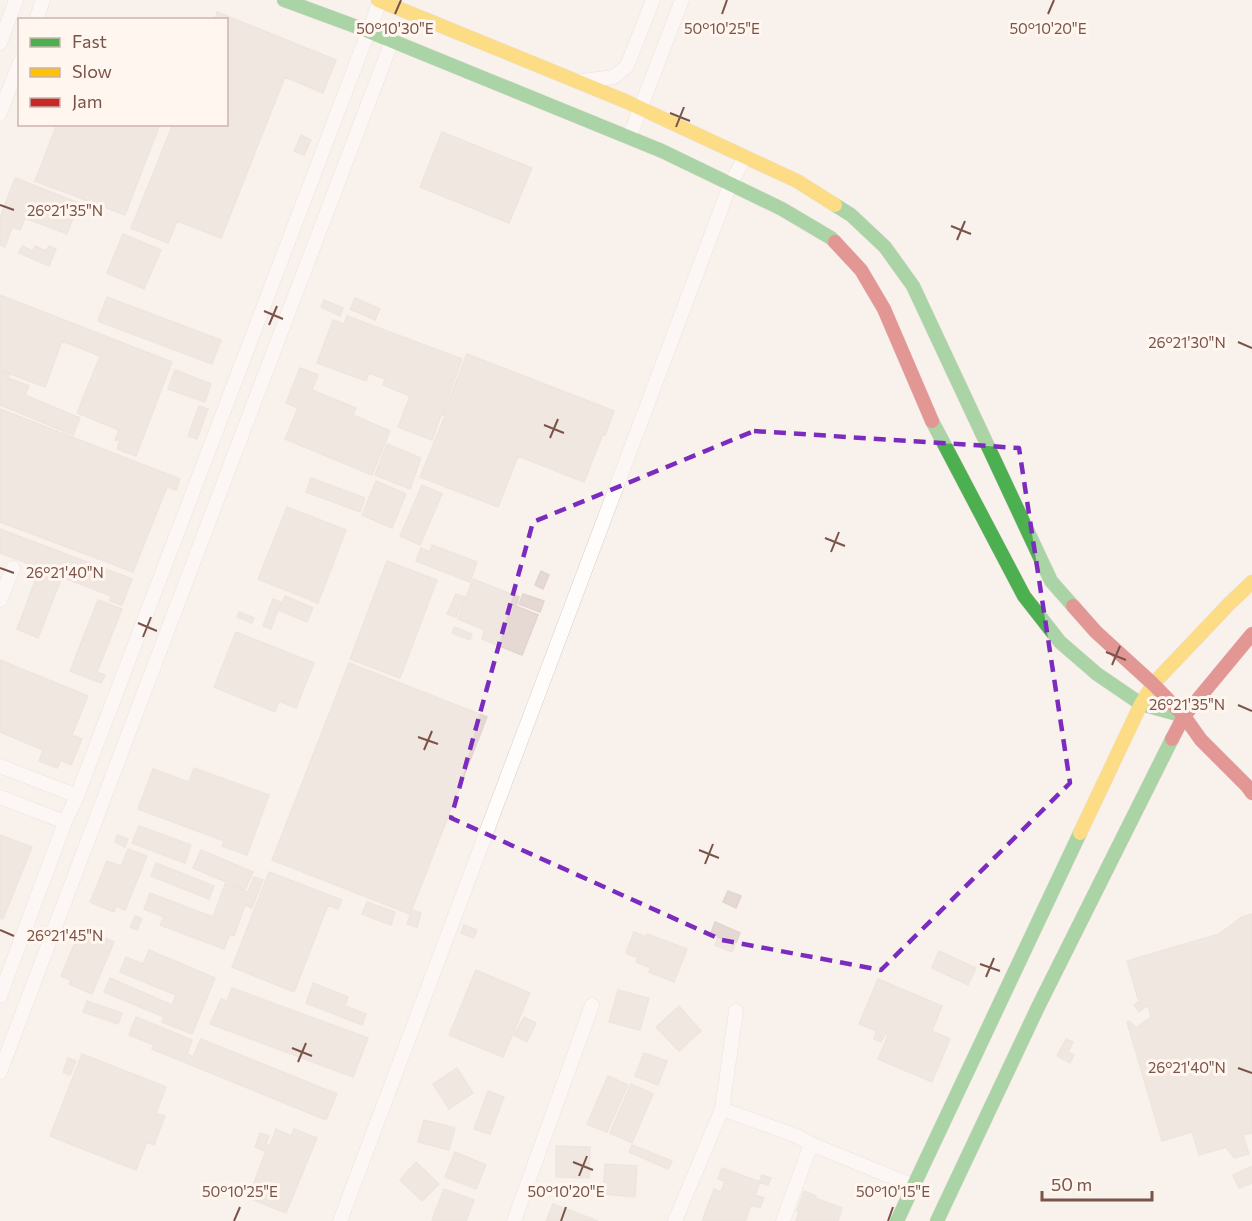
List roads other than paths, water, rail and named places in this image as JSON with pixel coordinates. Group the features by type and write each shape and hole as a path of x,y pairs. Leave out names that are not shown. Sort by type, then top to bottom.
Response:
{"street":[{"path":"0,43 16,0"},
{"path":"37,18 43,0"},
{"path":"284,0 368,31 662,152 782,209 831,238 861,270 884,309 937,432 1024,596 1060,642 1097,675 1141,704 1184,716"},
{"path":"0,996 379,0 640,108 796,181 851,215 885,247 913,286 1051,580 1096,632 1184,716 1201,740 1252,793"},
{"path":"578,82 614,77 627,66 653,0"},
{"path":"629,138 682,0"},
{"path":"0,1072 392,41"},
{"path":"0,113 18,67"},
{"path":"340,1221 729,185 745,157"},
{"path":"0,600 13,568"},
{"path":"897,1221 1141,704 1153,684 1252,582"},
{"path":"937,1221 1038,1007 1184,716 1252,634"},
{"path":"0,766 77,796"},
{"path":"0,797 65,822"},
{"path":"514,1221 592,1005"},
{"path":"675,1221 722,1109 736,1011"},
{"path":"722,1109 797,1136 811,1144 914,1186"},
{"path":"783,1221 811,1144"}]}
